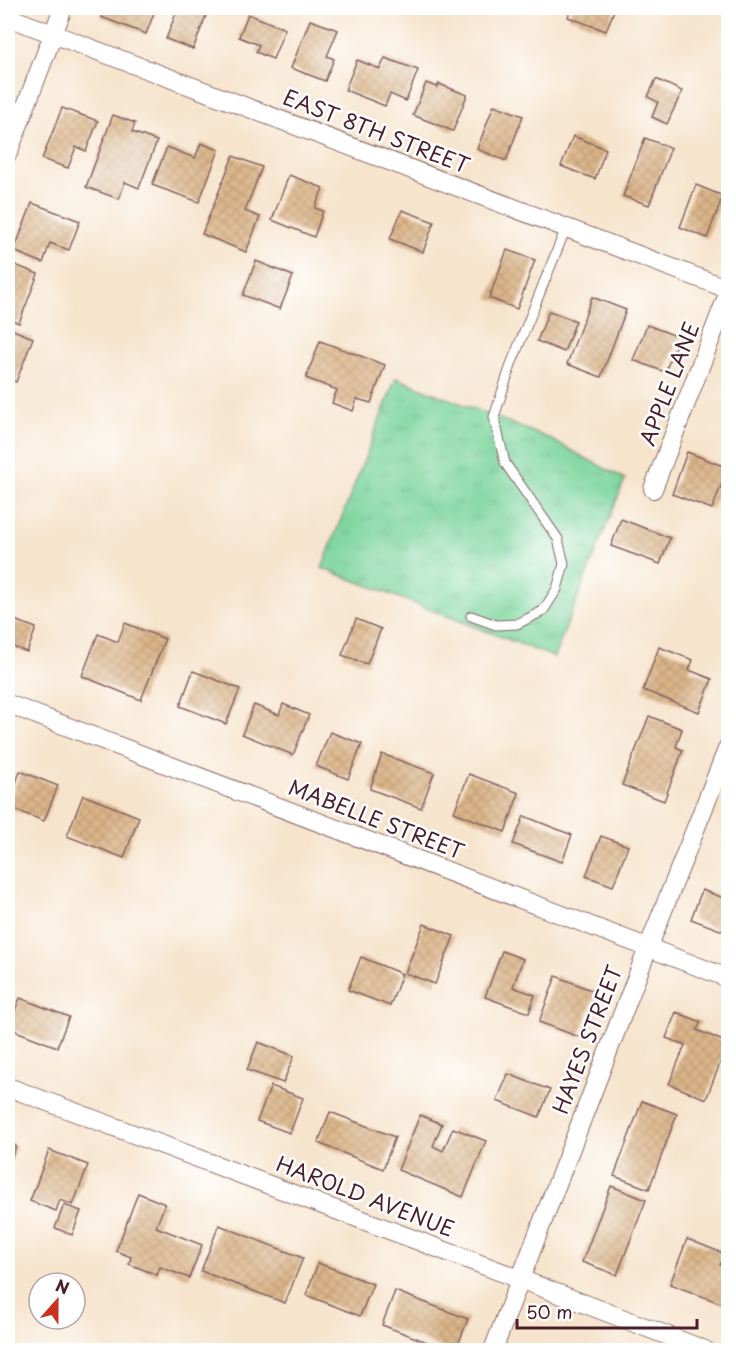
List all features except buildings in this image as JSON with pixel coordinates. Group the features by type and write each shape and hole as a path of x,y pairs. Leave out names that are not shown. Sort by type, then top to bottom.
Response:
{"street":[{"path":"8,153 63,8"},
{"name":"EAST 8TH STREET","path":"8,18 729,289"},
{"name":"APPLE LANE","path":"652,489 729,294"},
{"name":"MABELLE STREET","path":"8,704 729,978"},
{"name":"HAYES STREET","path":"493,1350 648,948 729,747"},
{"name":"HAROLD AVENUE","path":"8,1087 705,1350"}],"lane":[{"path":"471,616 496,625 518,624 543,611 557,588 564,564 558,539 505,463 494,417 512,362 566,228"}],"green space":[{"path":"396,378 548,438 625,479 554,657 322,568"}]}
